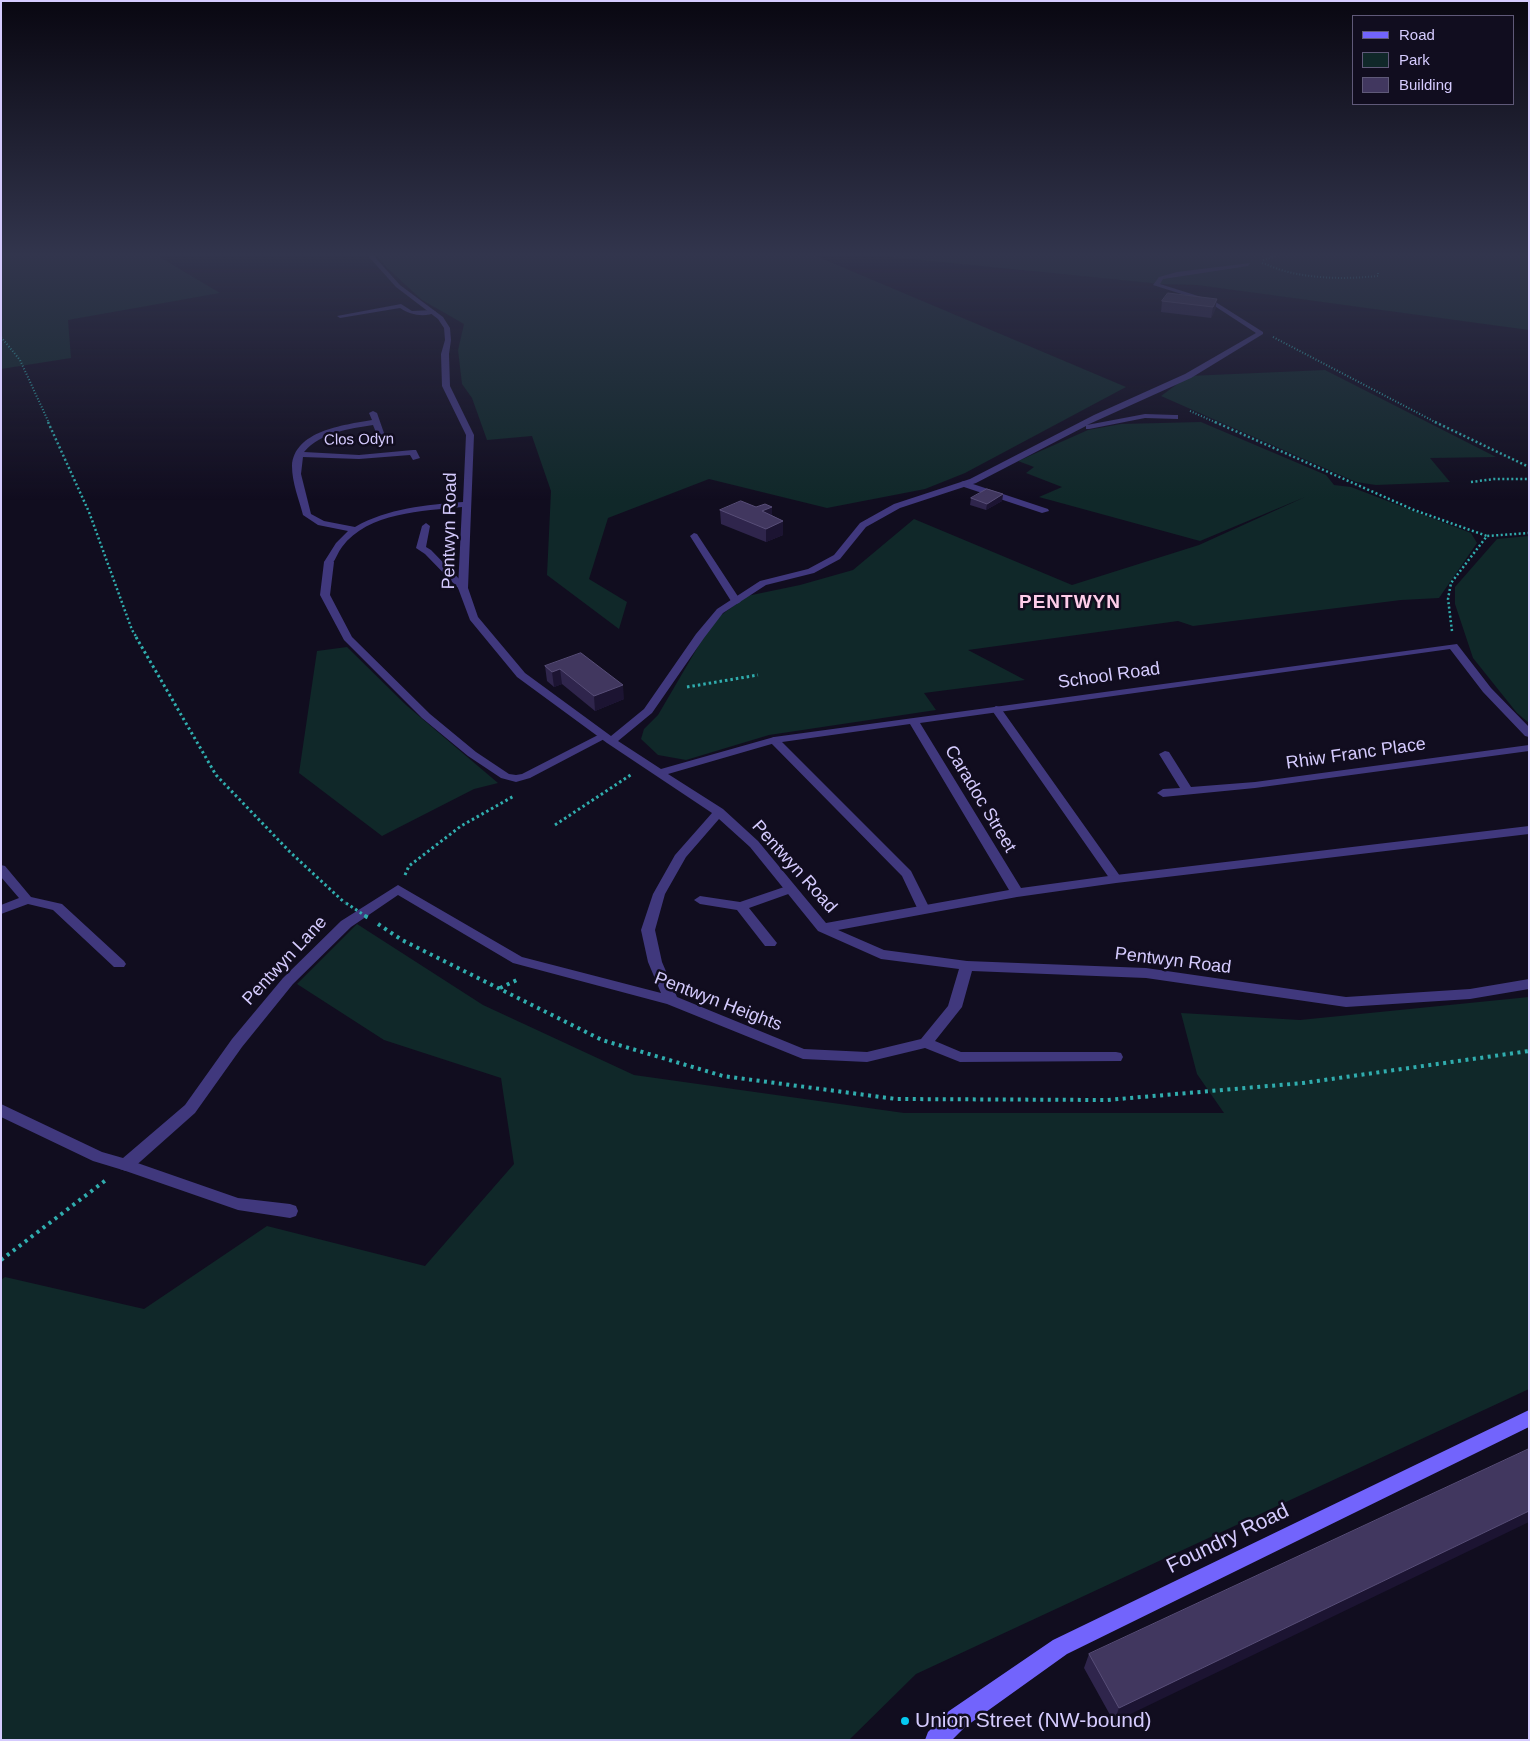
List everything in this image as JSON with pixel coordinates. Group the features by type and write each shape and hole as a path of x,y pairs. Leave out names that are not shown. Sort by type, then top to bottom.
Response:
{"main road":[{"name":"Foundry Road","path":"936,1740 957,1719 1060,1647 1529,1418"}],"street":[{"name":"Pentwyn Road","path":"448,337 445,354 446,386 470,435 463,588 473,618 521,676 608,739 719,812 754,844 823,928 881,954 967,966 1146,972 1346,1002 1470,994 1529,984"},
{"path":"467,504 394,514 347,536 334,549 329,562 325,595 348,638 426,716 472,754 505,776 516,779 608,739 648,711 720,611 763,584 811,571 837,557 863,525 897,506 964,484 1188,376 1254,337"},
{"name":"Clos Odyn","path":"373,413 380,433"},
{"path":"1023,454 1034,453 1080,429 1112,421 1145,416 1175,416"},
{"name":"Clos Odyn","path":"357,530 321,522 307,515 296,462 299,450 308,442 348,427 376,422"},
{"name":"Clos Odyn","path":"298,454 359,457 413,452 416,458"},
{"path":"964,484 1045,511"},
{"path":"426,526 421,548 428,552 463,588"},
{"path":"694,536 736,601"},
{"path":"1453,646 1487,690 1529,734"},
{"name":"School Road","path":"658,773 774,740 1453,646"},
{"path":"996,709 1116,879"},
{"name":"Caradoc Street","path":"914,722 1017,893"},
{"path":"774,740 907,874 924,909"},
{"name":"Rhiw Franc Place","path":"1163,793 1255,785 1529,748"},
{"path":"1165,754 1188,791"},
{"path":"671,1000 655,962 648,930 659,894 681,855 719,812"},
{"path":"823,928 1017,893 1116,879 1529,830"},
{"path":"1,870 27,900"},
{"name":"Pentwyn Heights","path":"398,889 518,960 671,1000 803,1054 867,1057 926,1043"},
{"name":"Pentwyn Lane","path":"126,1165 190,1109 237,1043 288,982 346,924 398,889"},
{"path":"700,900 740,906 790,889"},
{"path":"1,910 27,900 57,907 119,964"},
{"path":"740,906 770,944"},
{"path":"967,966 955,1007 926,1043 960,1057 1116,1057"},
{"path":"1,1110 98,1157 238,1204 290,1211"}],"path":[{"path":"1,337 20,360 89,512 132,630 216,775 291,853 346,903 369,918"},
{"path":"1275,337 1412,411 1529,467"},
{"path":"1150,393 1391,500 1487,536 1529,533"},
{"path":"1471,482 1494,479 1529,479"},
{"path":"1453,646 1448,598 1451,583 1487,536"},
{"path":"665,686 688,687 758,675"},
{"path":"555,825 646,765"},
{"path":"398,889 410,866 461,826 505,800 523,792"},
{"path":"1,1260 126,1165"}],"green space":[{"path":"1,337 69,337 71,358 1,369"},
{"path":"461,337 1008,337 1126,387 965,473 925,489 827,508 709,479 608,518 589,579 627,602 619,629 547,575 551,491 532,436 487,440 472,398 462,384 458,350"},
{"path":"1325,370 1496,457 1430,458 1450,482 1376,485 1356,482 1161,396 1188,376"},
{"path":"1201,422 1326,475 1334,485 1351,487 1471,533 1477,543 1439,598 1401,600 1193,626 1178,621 968,650 1025,680 924,693 936,710 769,735 686,760 658,755 641,739 644,729 658,715 713,621 747,596 800,585 853,570 914,519 1072,585 1199,545 1305,497 1200,541 1039,497 1062,487 1026,473 1034,467 1018,461 1088,430 1121,424"},
{"path":"1529,536 1529,723 1517,713 1473,658 1455,604 1455,587 1497,539"},
{"path":"347,647 406,705 498,783 474,789 382,836 299,773 317,651"},
{"path":"357,924 483,1005 634,1075 904,1113 1224,1113 1197,1074 1181,1013 1300,1020 1529,997 1529,1389 916,1674 849,1740 1,1740 1,1280 5,1277 144,1309 267,1226 425,1266 514,1164 501,1078 384,1040 297,984"}],"building":[{"path":"987,489 1003,494 987,504 971,498"},
{"path":"741,501 756,507 765,504 772,507 762,511 783,521 766,529 720,510"},
{"path":"581,653 623,685 594,696 560,669 552,672 545,666"},
{"path":"1529,1449 1529,1511 1119,1708 1089,1654"}],"place":[{"name":"Union Street (NW-bound)","path":"905,1721"}],"district":[{"name":"PENTWYN","path":"1070,603"}]}
